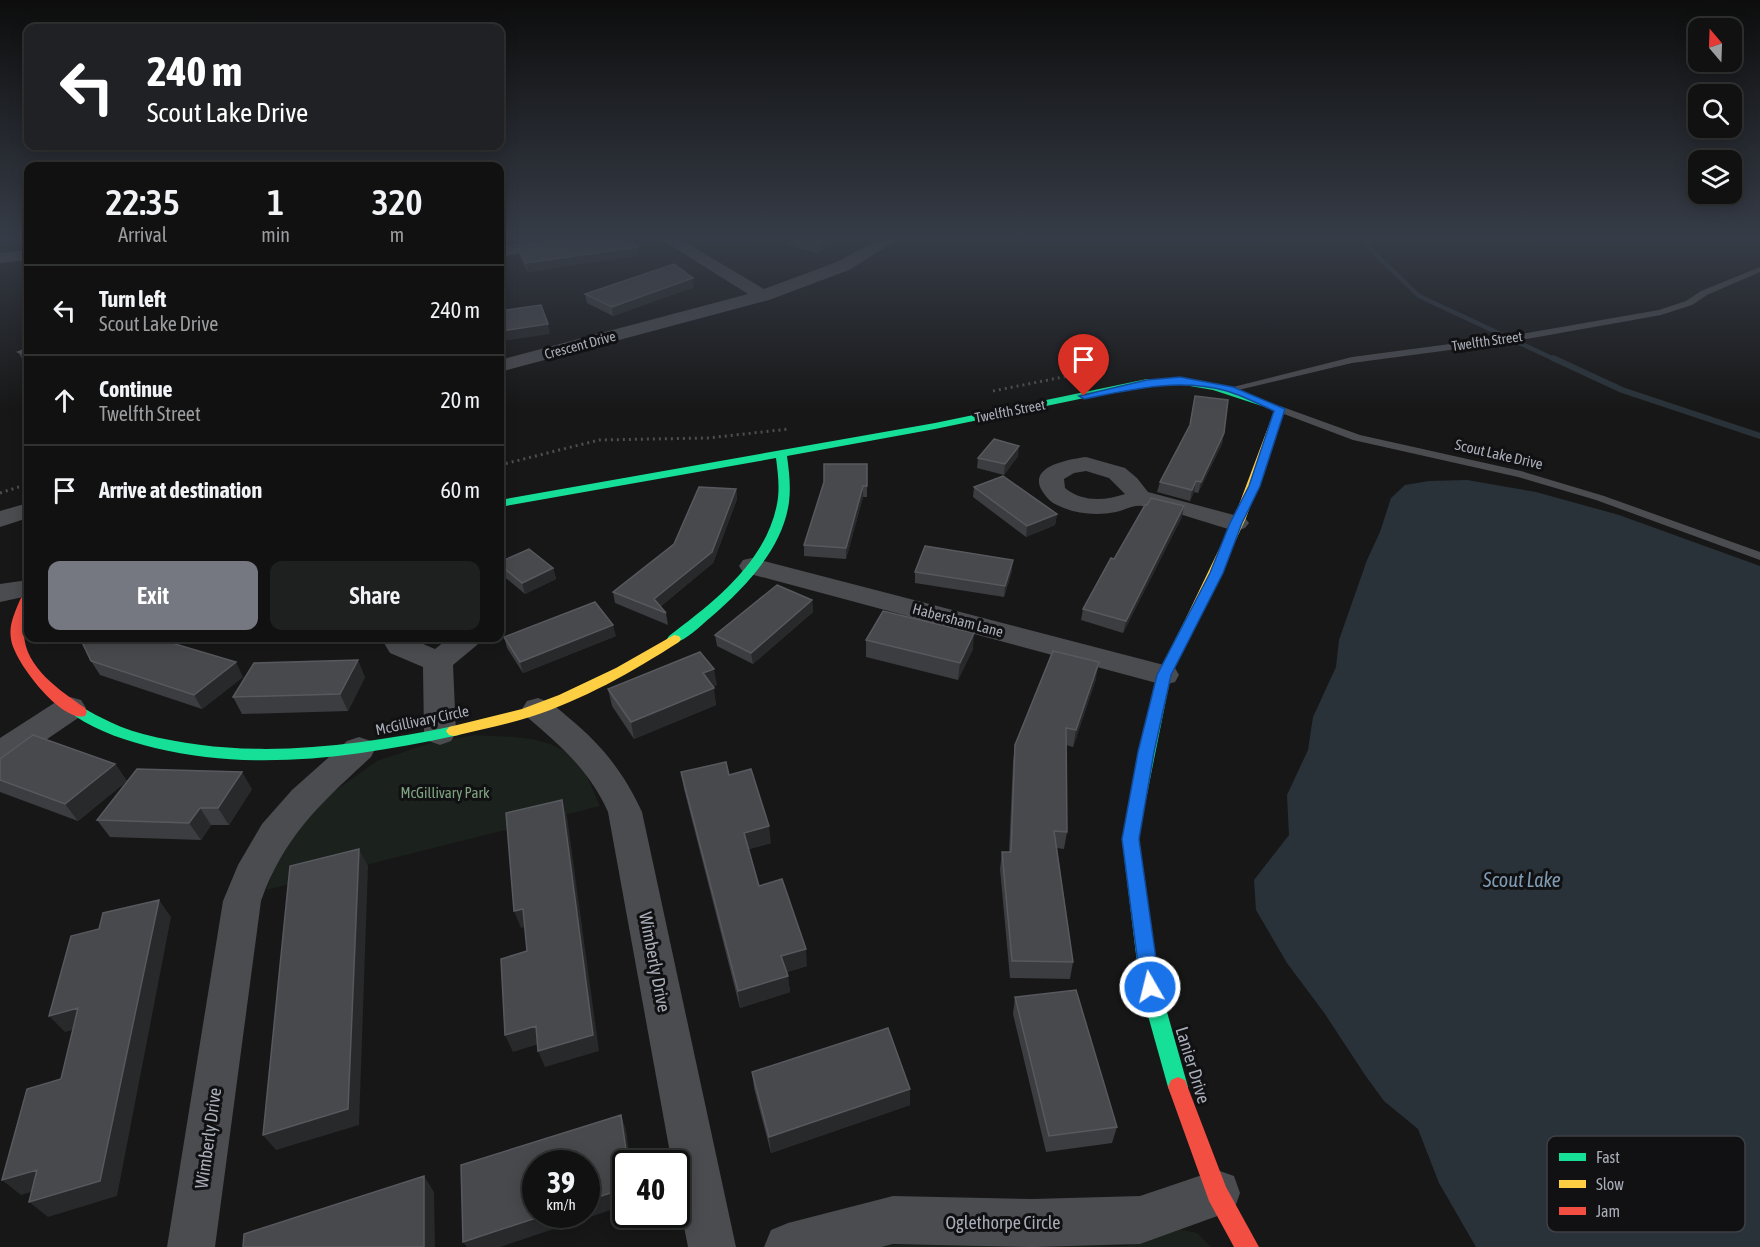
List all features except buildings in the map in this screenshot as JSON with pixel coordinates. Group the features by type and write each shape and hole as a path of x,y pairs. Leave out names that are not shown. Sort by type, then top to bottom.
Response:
{"street":[{"name":"Crescent Drive","path":"504,365 768,294"},
{"name":"Twelfth Street","path":"504,503 935,426 1147,382 1180,380 1230,389"},
{"name":"Scout Lake Drive","path":"1230,389 1280,409"},
{"name":"Lanier Drive","path":"1247,1247 1217,1193 1177,1083 1150,987 1130,839 1164,675 1217,573 1236,523 1254,486 1280,409"},
{"name":"McGillivary Circle","path":"24,608 17,627 21,647 30,668 47,688 70,708 105,727 134,737 203,751 294,755 359,749 440,733 538,709 622,669 673,639 716,606 752,566 773,532 783,504 784,477 781,454"},
{"path":"1139,497 1236,523"},
{"path":"0,519 24,511"},
{"name":"Habersham Lane","path":"752,566 1164,675"},
{"path":"0,593 24,589"},
{"path":"398,642 400,646 438,662"},
{"path":"438,662 462,642"},
{"path":"438,662 440,733"},
{"path":"0,754 70,708"},
{"name":"Wimberly Drive","path":"538,709 587,751 605,771 615,787 625,812 712,1247"},
{"name":"Wimberly Drive","path":"192,1247 242,901 251,873 263,850 288,816 359,749"},
{"name":"Oglethorpe Circle","path":"788,1247 893,1220 1033,1224 1140,1220 1217,1193"}],"lane":[{"name":"Twelfth Street","path":"1230,389 1352,360 1510,339 1661,312 1689,303 1701,294"},
{"name":"Scout Lake Drive","path":"1280,409 1357,438 1521,474 1589,494 1760,556"}],"path":[{"path":"987,393 1032,381 1075,375"},
{"path":"504,464 599,440 708,438 790,429"},
{"path":"0,493 24,485"}],"green space":[{"name":"McGillivary Park","path":"476,735 534,740 560,748 582,768 600,806 266,890 286,840 329,795 377,761 433,742"},
{"path":"1178,1229 1197,1233 1211,1247 859,1247 938,1243 1125,1246"}],"water":[{"name":"Scout Lake","path":"1467,480 1536,492 1619,515 1760,566 1760,1247 1476,1247 1439,1183 1418,1129 1384,1101 1287,963 1256,910 1254,880 1289,835 1287,795 1308,750 1313,717 1336,667 1339,640 1391,498 1405,485 1429,481"}],"waterway":[{"path":"1417,294 1556,360"},
{"path":"1553,358 1622,390 1760,436"}],"traffic: fast":[{"path":"504,503 935,426 1147,382 1184,382 1215,387 1280,409 1278,414"},
{"path":"674,639 725,597 741,581 768,545 777,526 784,499 781,454"},
{"path":"1178,1087 1150,987 1130,839 1164,675 1193,618"},
{"path":"80,712 102,725 134,737 220,754 298,755 377,746 454,731"}],"traffic: slow":[{"path":"1193,618 1240,518 1278,414"},
{"path":"454,731 526,713 565,698 621,671 674,639"}],"traffic: jam":[{"path":"24,607 18,624 18,638 27,664 46,686 80,712"},
{"path":"1178,1087 1217,1193 1247,1247"}],"route":[{"path":"1084,396 1147,382 1180,380 1230,389 1280,409 1254,486 1236,523 1217,573 1164,675 1146,752 1130,839 1150,987"}]}
